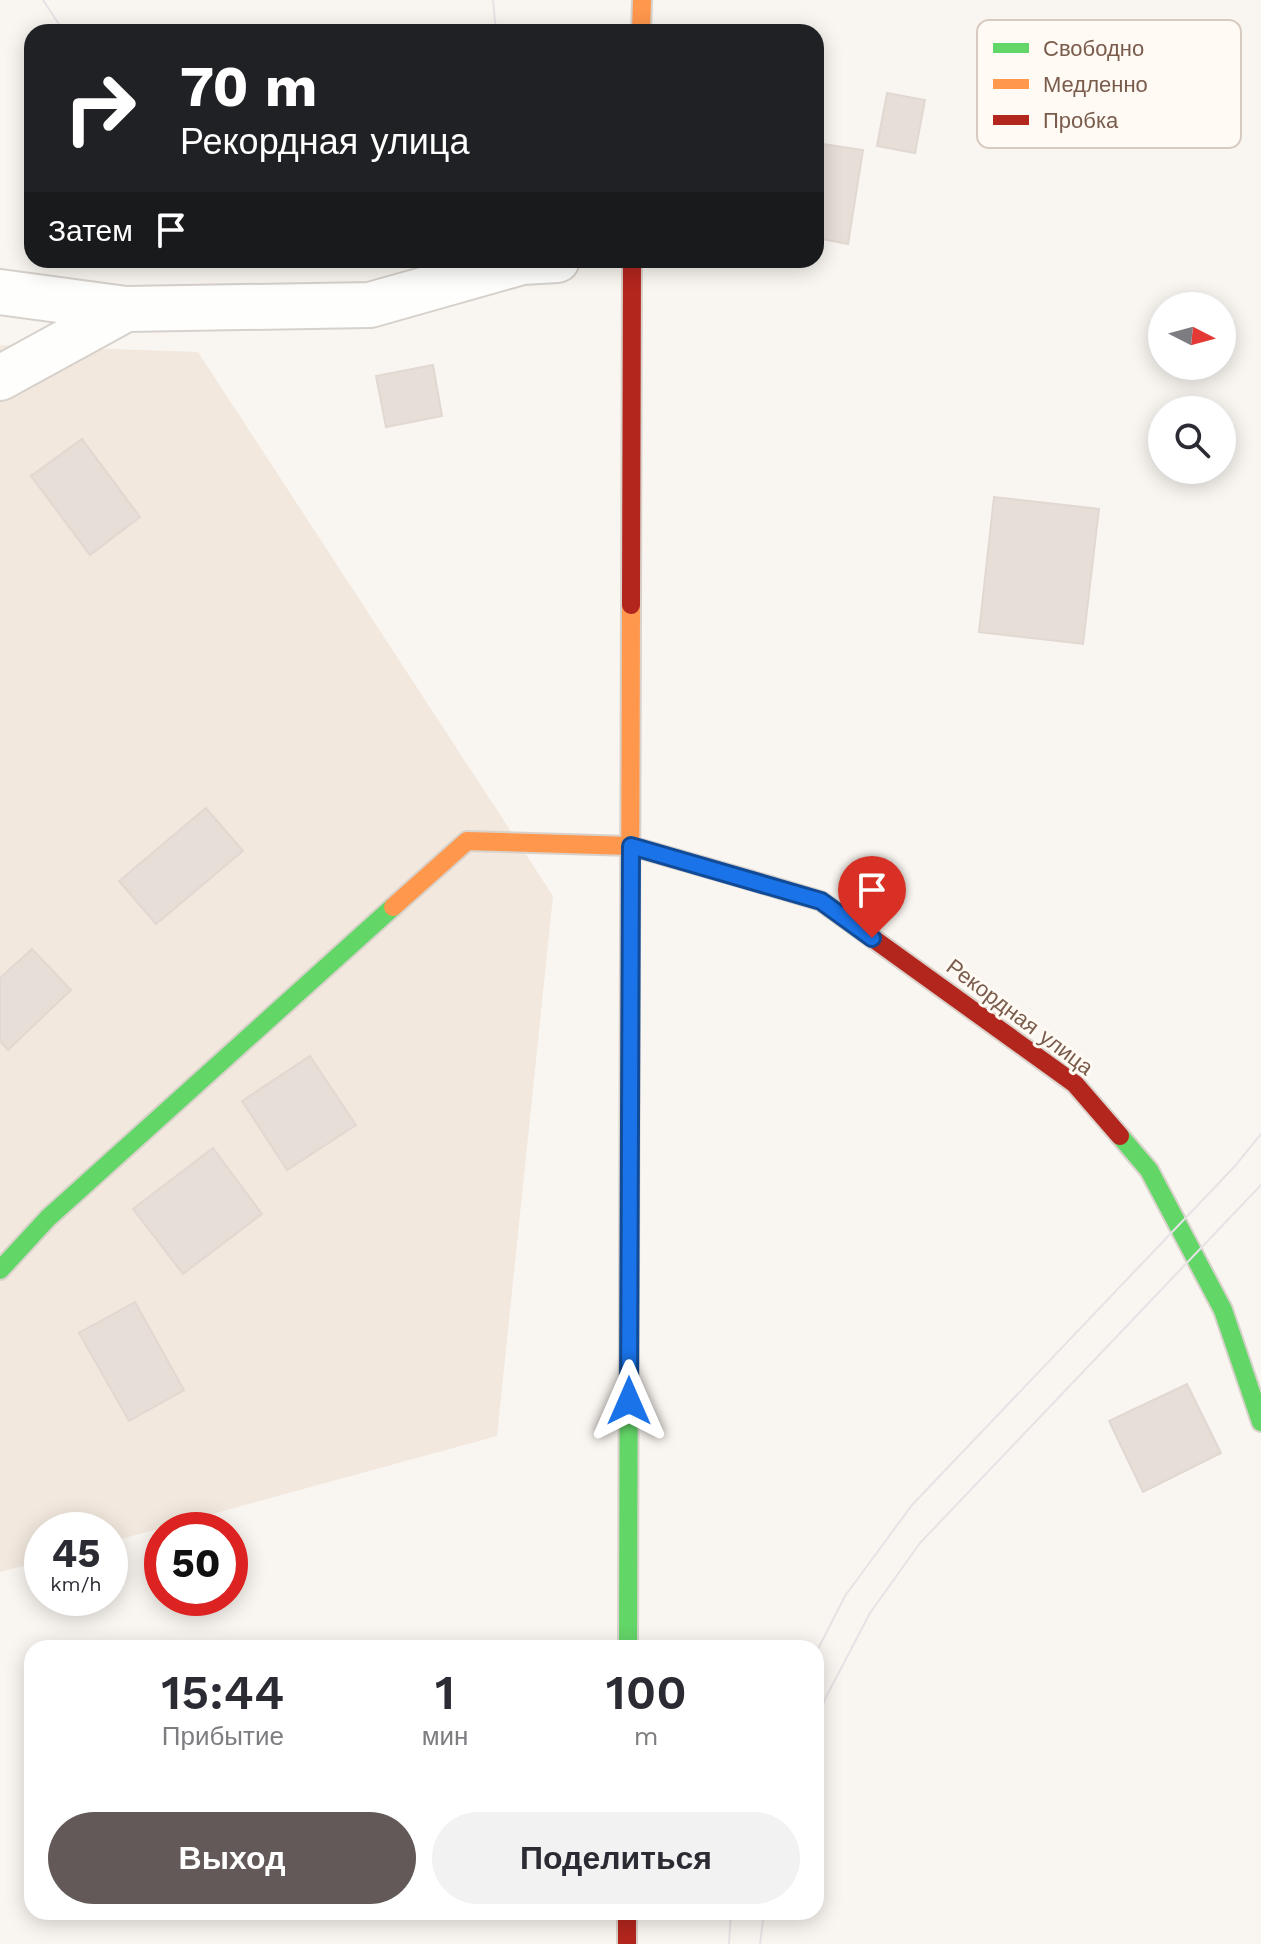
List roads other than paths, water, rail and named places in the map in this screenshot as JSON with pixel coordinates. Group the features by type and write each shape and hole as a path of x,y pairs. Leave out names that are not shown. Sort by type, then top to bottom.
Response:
{"street":[{"path":"641,24 642,0"},
{"path":"0,292 126,309 370,305 501,268"},
{"path":"628,1640 632,268"},
{"path":"0,378 126,309"},
{"name":"Рекордная улица","path":"0,1270 48,1218 467,841 631,846 821,901 1075,1084 1149,1170 1179,1223 1223,1310 1261,1422"},
{"path":"627,1920 627,1944"}],"tram line":[{"path":"43,0 59,24"},
{"path":"493,0 495,24"},
{"path":"823,1640 845,1596 912,1505 1235,1166 1261,1134"},
{"path":"824,1702 870,1613 920,1543 1261,1185"},
{"path":"729,1944 730,1920"},
{"path":"760,1944 763,1920"}]}
